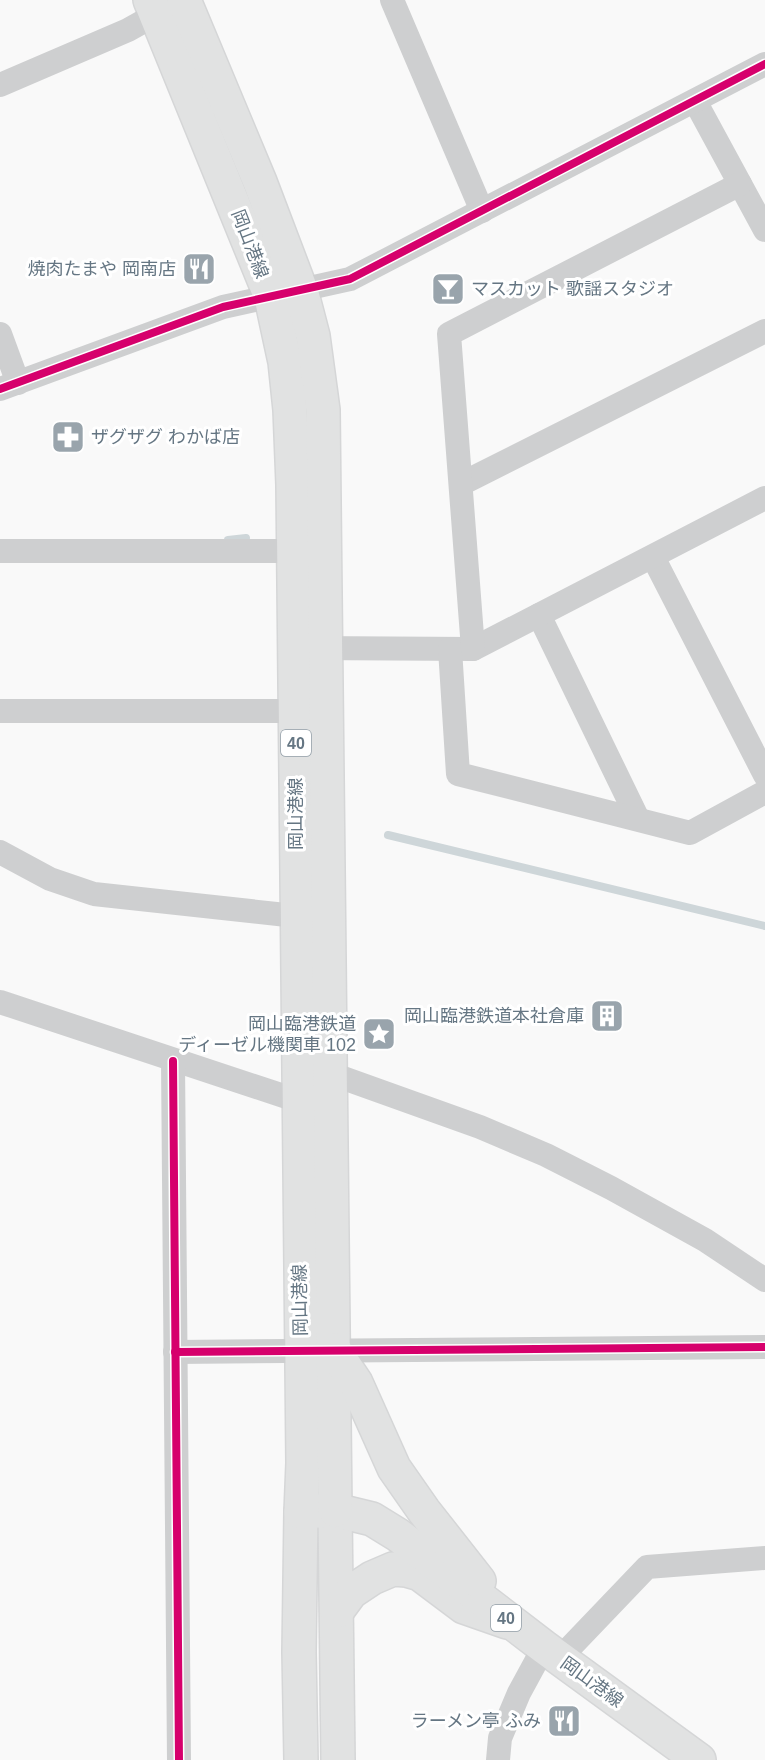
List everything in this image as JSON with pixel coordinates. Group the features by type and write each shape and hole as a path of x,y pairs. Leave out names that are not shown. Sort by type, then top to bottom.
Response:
{"main road":[{"name":"岡山港線","path":"168,4 286,293 285,362 308,551 313,918 331,1073 335,1510"},
{"name":"岡山港線","path":"313,918 298,1064 303,1463 301,1512 335,1510 372,1519 398,1534 552,1653 699,1760"},
{"name":"40","path":"334,1350 356,1383 394,1468 424,1511 515,1625"},
{"path":"335,1510 338,1760"},
{"path":"301,1512 299,1652 301,1760"},
{"path":"336,1611 351,1592 372,1578 393,1569 406,1570 420,1574 464,1607 515,1625"}],"street":[{"path":"392,0 482,211"},
{"path":"0,85 128,30 168,4"},
{"path":"0,334 9,386 223,307 350,279 765,64"},
{"path":"695,101 765,230"},
{"path":"740,184 449,334 460,483 461,649 458,774 690,833 765,792"},
{"path":"460,483 765,331"},
{"path":"310,648 461,649 539,615 765,498"},
{"path":"0,551 308,551"},
{"path":"653,557 765,775"},
{"path":"539,615 638,819"},
{"path":"0,711 310,711"},
{"path":"0,852 50,879 94,894 313,918"},
{"path":"0,1002 331,1112"},
{"path":"173,1061 179,1760"},
{"path":"298,1064 331,1073 480,1127 546,1155 705,1240 765,1280"},
{"path":"175,1352 765,1347"},
{"path":"498,1760 500,1738 519,1693 552,1653 647,1567 765,1558"}],"waterway":[{"path":"228,540 246,538"},
{"path":"388,835 765,926"}],"cycle path":[{"path":"0,389 223,307 350,279 765,64"},
{"path":"173,1061 179,1760"},
{"path":"175,1352 765,1347"}],"place":[{"name":"焼肉たまや 岡南店","path":"199,269"},
{"name":"マスカット 歌謡スタジオ","path":"448,289"},
{"name":"ザグザグ わかば店","path":"68,437"},
{"name":"岡山臨港鉄道本社倉庫","path":"607,1016"},
{"name":"岡山臨港鉄道 ディーゼル機関車 102","path":"379,1034"},
{"name":"ラーメン亭 ふみ","path":"564,1721"}]}
